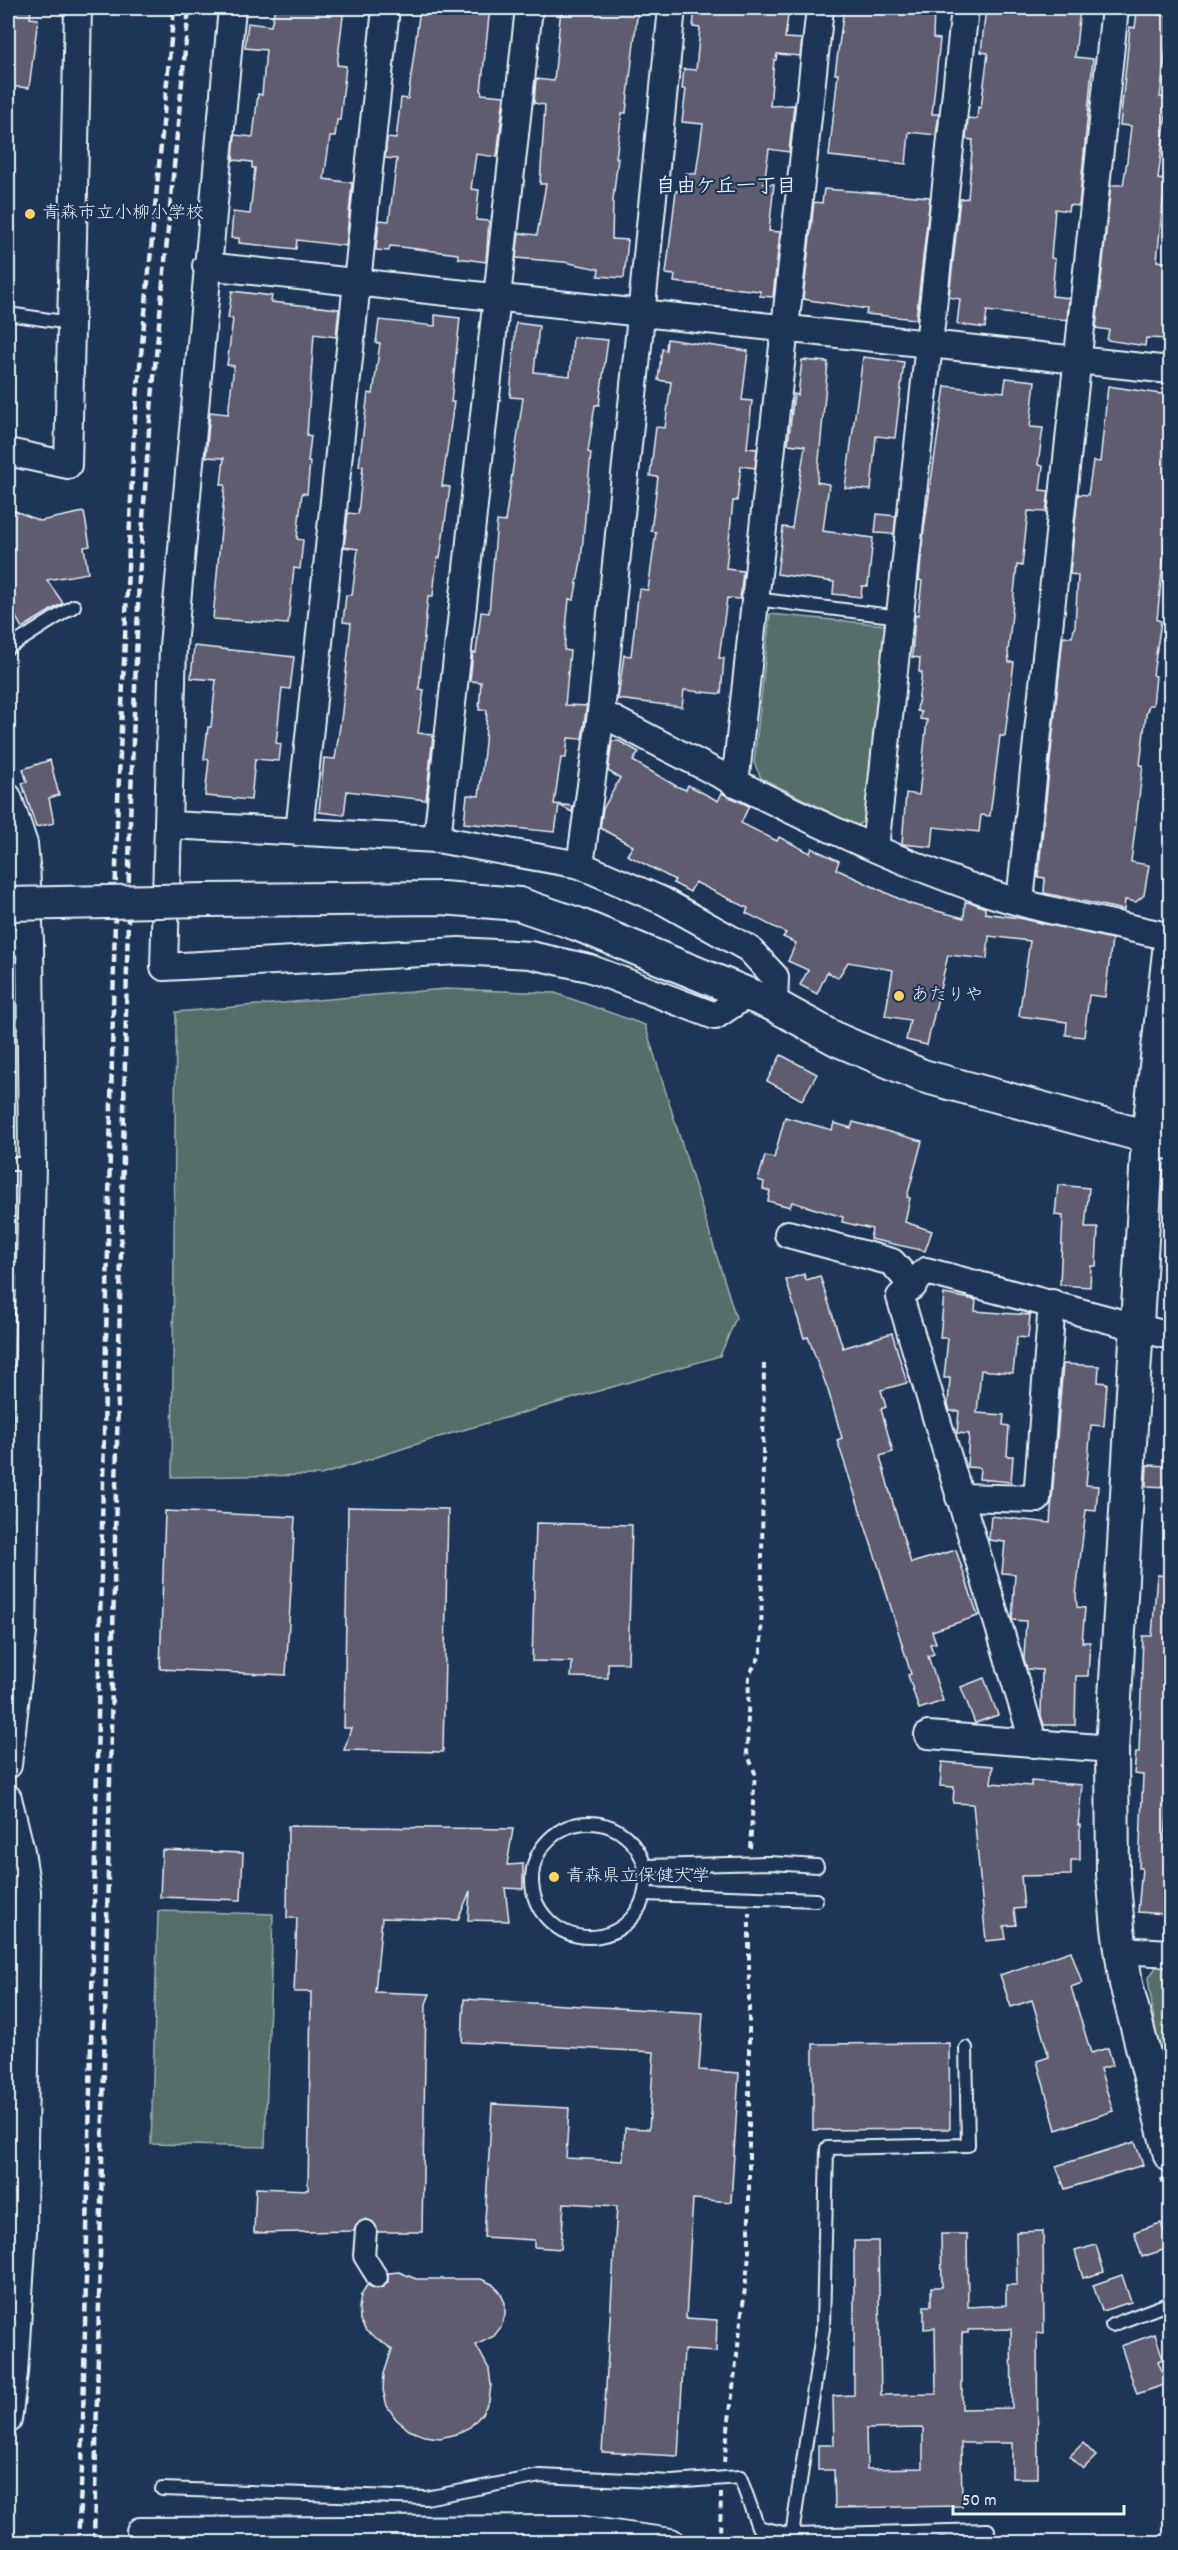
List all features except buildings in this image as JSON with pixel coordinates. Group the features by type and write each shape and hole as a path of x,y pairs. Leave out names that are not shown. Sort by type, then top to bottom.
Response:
{"street":[{"path":"8,452 68,465 78,8"},
{"path":"170,825 437,839 580,865 663,901 749,948 775,977 761,999 715,1016 589,968 530,955 459,951 164,967 170,825 173,646 206,266 232,8"},
{"path":"299,832 355,281 386,8"},
{"path":"437,839 529,8"},
{"path":"580,865 601,713 672,8"},
{"path":"735,784 820,8"},
{"path":"875,848 965,8"},
{"path":"1020,901 1115,8"},
{"path":"206,266 929,346 1170,370"},
{"path":"601,713 735,784 875,848 991,893 1170,937"},
{"path":"8,797 16,845 20,1164 15,1633 8,1765"},
{"path":"8,904 442,898 519,904 577,924 761,999 838,1040 923,1076 1159,1140"},
{"path":"1170,943 1159,1140 1137,1327 1112,1749 1113,1874 1121,1950 1126,1984 1170,2155"},
{"path":"788,1234 892,1262 913,1286"},
{"path":"1035,1744 900,1297 926,1271 1170,1336"},
{"path":"959,1497 1037,1499 1052,1303"},
{"path":"928,1736 1112,1749"},
{"path":"8,2420 23,2232 16,2109 27,1891 21,1851 9,1812"},
{"path":"1121,1950 1170,1953"},
{"path":"366,2231 364,2256 377,2277"},
{"path":"140,2542 140,2531 577,2529 671,2542"}],"lane":[{"path":"8,314 70,323"},
{"path":"755,599 900,617"},
{"path":"8,648 74,606"},
{"path":"596,1822 612,1827 627,1836 639,1850 645,1866 645,1894 638,1910 627,1923 612,1933 595,1938 578,1937 561,1931 547,1920 537,1906 532,1889 534,1863 547,1840 561,1829 578,1823 596,1822"},
{"path":"645,1866 749,1863 817,1866"},
{"path":"645,1894 816,1900"},
{"path":"791,2539 823,2328 827,2148 968,2145 966,2048"},
{"path":"1112,2325 1170,2303"},
{"path":"162,2489 426,2498 540,2476 672,2482 740,2477 758,2527 791,2539 988,2530"}],"path":[{"path":"749,1863 755,1773 747,1753 749,1675 761,1654 764,1364"},
{"path":"738,2542 720,2536 722,2478 749,2255 749,1897"}],"green space":[{"path":"770,614 886,625 867,818 857,826 761,778 754,763"},
{"path":"445,989 555,993 645,1025 736,1318 720,1356 439,1437 321,1475 172,1477 176,1012"},
{"path":"158,1911 273,1914 265,2147 151,2144"},
{"path":"1157,1966 1170,1966 1170,2082 1156,2033 1148,1978"}],"railway":[{"path":"78,2542 82,2468 117,823 134,429 174,8"},
{"path":"94,2542 130,822 139,579 149,430 189,8"}],"place":[{"name":"青森市立小柳小学校","path":"30,214"},
{"name":"あたりや","path":"899,996"},
{"name":"青森県立保健大学","path":"554,1877"}],"district":[{"name":"自由ケ丘一丁目","path":"726,188"}]}
